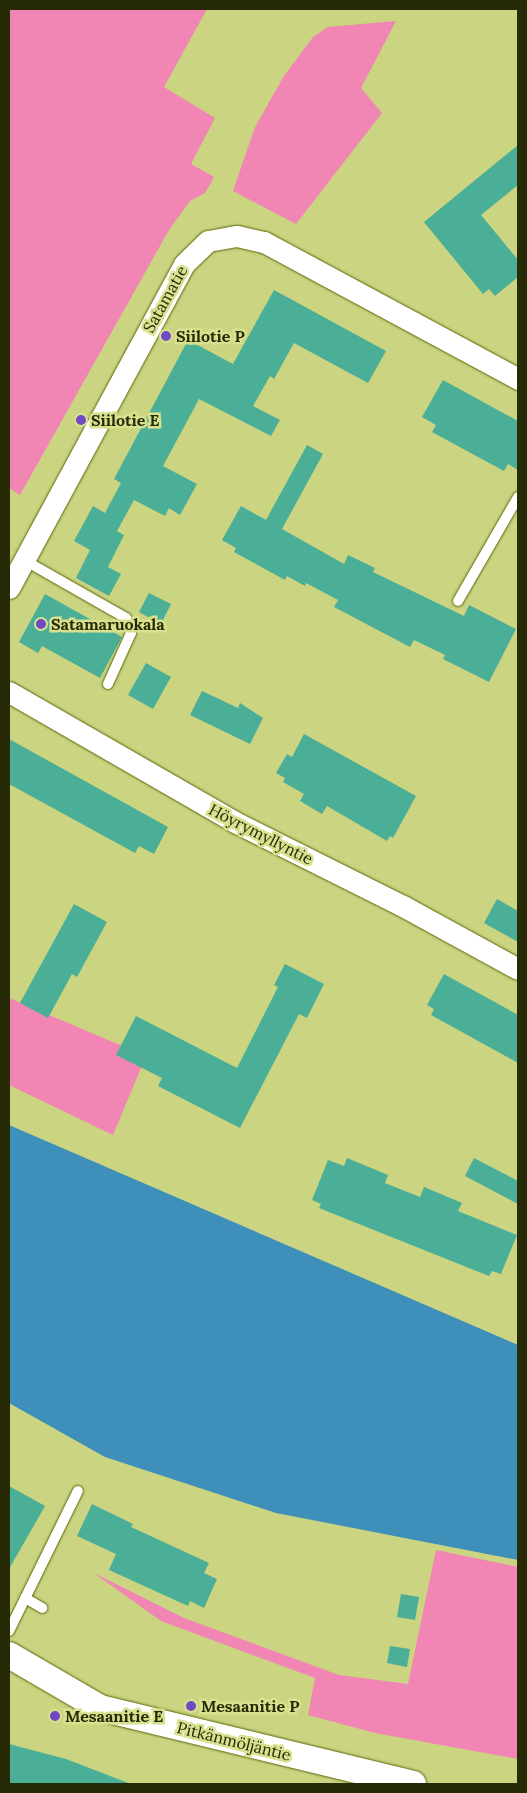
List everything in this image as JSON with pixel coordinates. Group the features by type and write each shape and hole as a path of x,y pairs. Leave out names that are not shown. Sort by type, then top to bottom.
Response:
{"street":[{"name":"Satamatie","path":"9,588 184,264 198,248 215,239 237,236 264,242 518,379"},
{"name":"Höyrymyllyntie","path":"9,692 235,822 403,906 518,969"},
{"name":"Pitkänmöljäntie","path":"9,1655 100,1708 413,1784"}],"lane":[{"path":"458,601 518,497"},
{"path":"24,560 126,618 131,633 108,684"},
{"path":"9,1632 24,1598 78,1492"},
{"path":"24,1598 42,1608"}],"shaded area":[{"path":"9,9 207,9 164,87 215,118 191,164 214,177 205,193 190,201 169,230 20,495 9,488"},
{"path":"396,21 361,88 382,113 296,224 233,191 255,127 284,76 313,37 328,27"},
{"path":"9,998 146,1056 113,1135 9,1085"},
{"path":"436,1550 518,1567 518,1759 375,1733 308,1715 315,1678 161,1621 94,1573 184,1618 339,1675 408,1684"}],"water":[{"path":"9,1125 518,1345 518,1560 276,1513 105,1457 9,1403"}],"building":[{"path":"518,145 518,185 481,215 518,260 518,277 495,296 489,289 483,294 424,222"},
{"path":"274,290 386,351 368,383 294,343 274,379 270,376 253,406 280,420 271,436 199,399 163,466 197,484 180,515 169,508 165,516 134,500 117,531 124,535 108,567 121,574 109,596 76,578 90,550 74,541 93,506 105,513 121,483 114,479 188,340 233,364"},
{"path":"443,380 518,421 518,470 508,464 504,471 432,432 436,425 422,417"},
{"path":"307,445 323,454 282,529 344,564 348,555 375,568 373,572 464,616 469,605 516,629 489,682 443,659 445,655 414,640 410,647 334,607 338,600 306,583 305,586 287,576 285,580 234,552 236,548 222,540 241,506 266,520"},
{"path":"149,593 171,604 161,624 139,612"},
{"path":"45,594 122,637 100,678 42,646 38,653 19,642"},
{"path":"146,663 171,677 153,709 128,695"},
{"path":"202,691 238,708 240,703 263,718 250,744 190,715"},
{"path":"304,734 416,796 393,838 390,836 387,841 327,806 322,814 300,801 304,794 283,782 285,778 276,773 287,754 292,757"},
{"path":"9,739 168,827 154,854 139,846 135,853 9,784"},
{"path":"497,899 518,911 518,942 484,923"},
{"path":"74,904 107,922 77,977 72,974 48,1018 20,1003"},
{"path":"285,964 324,984 307,1018 299,1014 240,1128 158,1086 162,1078 116,1055 136,1016 237,1068 278,987 274,985"},
{"path":"444,974 518,1015 518,1063 431,1015 434,1009 427,1005"},
{"path":"347,1158 388,1175 385,1183 420,1197 424,1187 462,1203 458,1211 517,1235 501,1274 492,1271 489,1276 319,1208 321,1204 312,1200 328,1160 344,1166"},
{"path":"474,1158 518,1181 518,1204 465,1176"},
{"path":"9,1486 45,1506 9,1569"},
{"path":"92,1504 133,1524 131,1527 209,1563 204,1573 217,1579 204,1608 190,1601 188,1606 109,1570 116,1554 77,1536"},
{"path":"401,1594 419,1597 415,1620 397,1617"},
{"path":"390,1646 410,1649 407,1667 387,1663"},
{"path":"9,1744 66,1759 131,1784 9,1784"}],"place":[{"name":"Siilotie P","path":"166,336"},
{"name":"Siilotie E","path":"81,420"},
{"name":"Satamaruokala","path":"41,624"},
{"name":"Mesaanitie P","path":"191,1706"},
{"name":"Mesaanitie E","path":"55,1716"}]}
